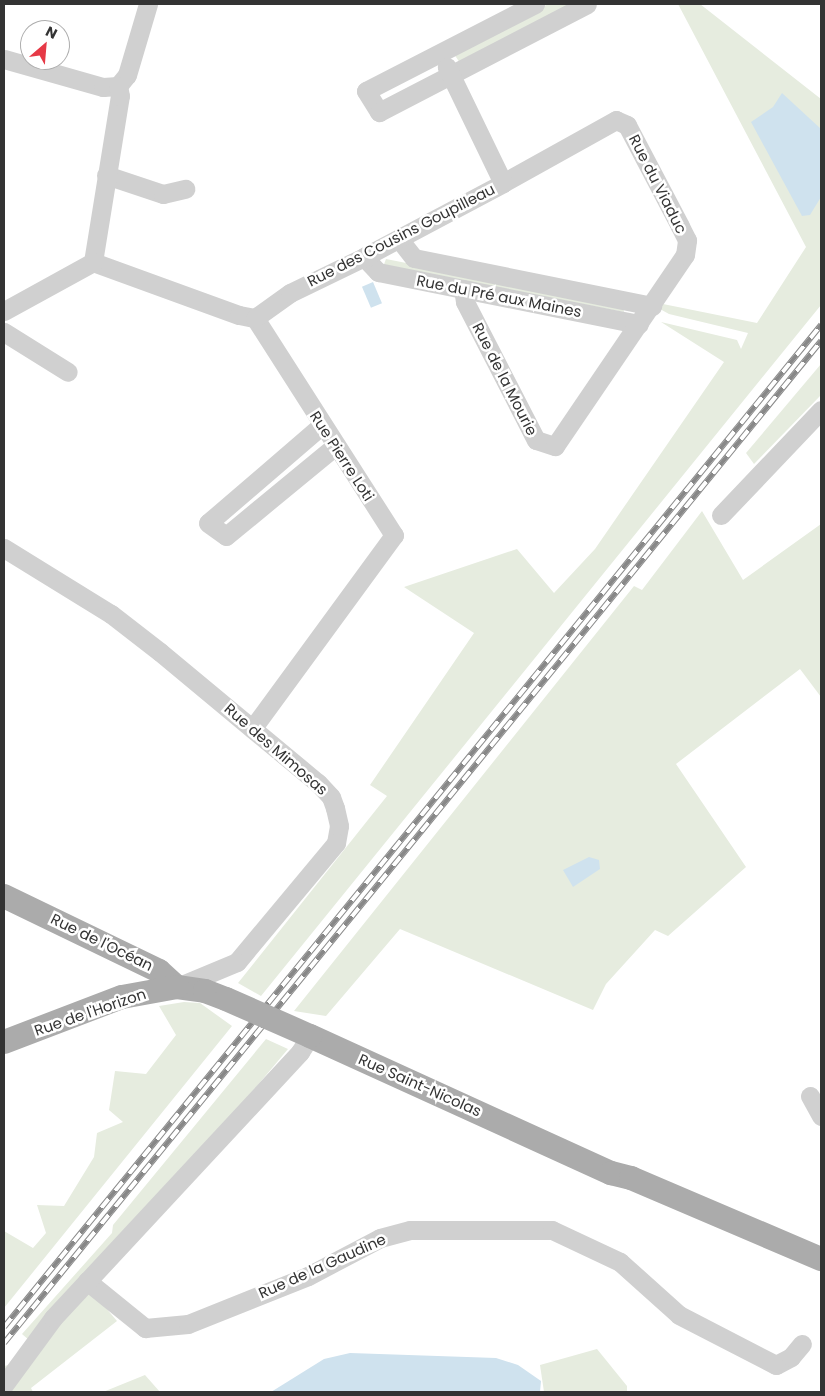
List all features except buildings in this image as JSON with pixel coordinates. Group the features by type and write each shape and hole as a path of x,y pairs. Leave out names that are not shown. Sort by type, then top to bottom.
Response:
{"main road":[{"name":"Rue de l'Océan","path":"4,896 159,971 177,986 205,991 226,999"},
{"name":"Rue de l'Horizon","path":"4,1042 122,997 177,986"},
{"name":"Rue Saint-Nicolas","path":"226,999 530,1133 611,1173 631,1178 821,1260"}],"street":[{"path":"4,60 103,87 118,86 127,75 148,4"},
{"path":"535,4 366,91 379,112 452,77 587,4"},
{"name":"Rue des Cousins Goupilleau","path":"255,318 290,292 364,257 503,183 440,54"},
{"path":"93,262 120,96 118,86"},
{"name":"Rue du Viaduc","path":"503,183 616,120 628,125 687,240 679,268 646,314"},
{"path":"106,176 163,194 185,189"},
{"name":"Rue du Pré aux Maines","path":"399,239 414,258 646,314"},
{"name":"Rue du Pré aux Maines","path":"364,257 378,272 463,289 646,314"},
{"path":"4,311 93,262 239,315 255,318"},
{"name":"Rue de la Mourie","path":"463,289 465,302 536,440 555,446 646,314"},
{"name":"Rue Pierre Loti","path":"252,729 394,535 334,446 255,318"},
{"path":"4,332 68,372"},
{"path":"721,515 821,410"},
{"path":"322,425 208,523 226,536 334,446"},
{"name":"Rue des Mimosas","path":"4,548 110,614 252,729 331,797 338,826 336,843 237,962 177,986"},
{"path":"4,1385 53,1318 300,1052 310,1036"},
{"path":"810,1096 821,1116"},
{"name":"Rue de la Gaudine","path":"87,1281 145,1328 188,1324 308,1276 380,1238 410,1230 552,1230 620,1262 679,1315 776,1365 791,1357 802,1344"}],"shaded area":[{"path":"548,4 572,4 460,63 454,54"},
{"path":"678,4 700,4 821,99 821,305 261,996 238,983 387,796 370,785 474,633 404,587 517,549 554,593 595,549 724,362 661,322 737,340 741,349 748,333 669,314 660,309 663,304 757,323 806,247"},
{"path":"386,259 623,306 624,312 383,267"},
{"path":"821,364 821,395 754,464 746,453"},
{"path":"702,511 743,580 821,524 821,697 800,669 676,764 746,867 668,936 655,930 606,984 593,1010 400,929 326,1016 294,1011 634,586 642,590"},
{"path":"184,1002 200,1003 232,1026 4,1308 4,1231 33,1248 46,1233 37,1205 64,1206 94,1157 97,1133 123,1122 109,1110 115,1071 146,1074 176,1035 159,1006"},
{"path":"266,1039 288,1049 88,1287 117,1321 31,1388 33,1392 4,1392 4,1366 31,1360 38,1348 22,1334 112,1233 113,1225"},
{"path":"597,1349 627,1386 627,1392 544,1392 540,1365"},
{"path":"145,1375 160,1392 103,1392"}],"water":[{"path":"782,93 821,129 821,197 810,215 802,216 751,122 773,107"},
{"path":"373,282 382,303 371,308 362,287"},
{"path":"589,857 599,860 600,869 573,887 563,870"},
{"path":"350,1353 496,1358 518,1365 541,1381 540,1392 271,1392 324,1359"}],"railway":[{"path":"4,1327 821,325"},
{"path":"4,1343 821,341"}]}
